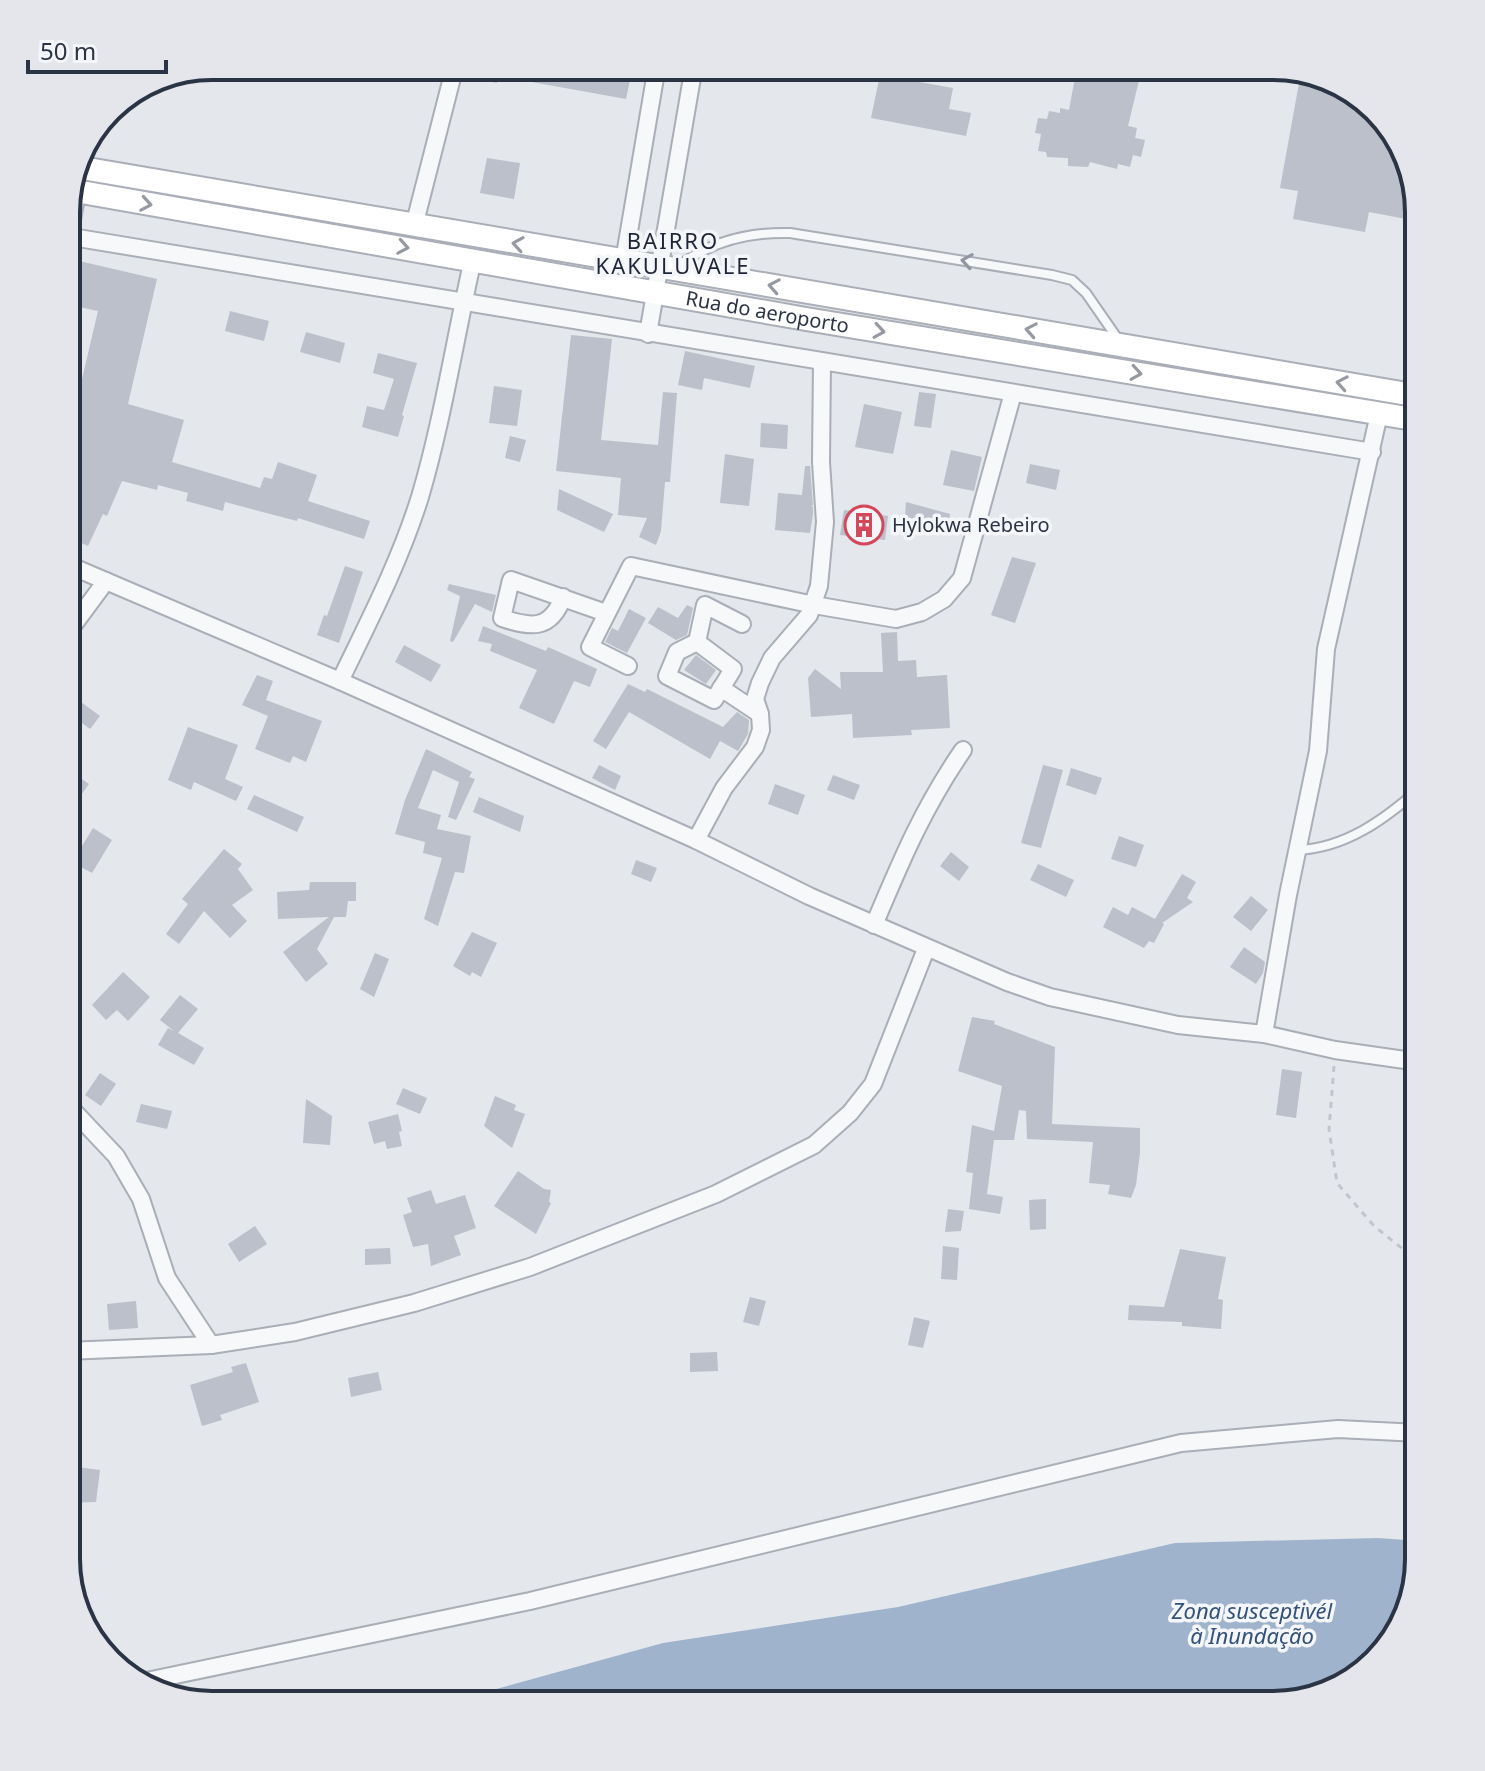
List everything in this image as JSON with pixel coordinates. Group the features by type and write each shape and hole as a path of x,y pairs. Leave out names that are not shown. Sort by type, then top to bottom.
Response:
{"main road":[{"name":"Rua do aeroporto","path":"88,169 1405,394"},
{"name":"Rua do aeroporto","path":"82,193 1405,418"}],"street":[{"path":"414,226 451,80"},
{"path":"624,261 655,80"},
{"path":"648,334 655,291 667,268 692,80"},
{"path":"80,238 1372,452"},
{"path":"340,681 383,591 419,498 444,401 473,259"},
{"path":"696,840 724,788 755,747 761,730 755,699 772,658 814,605 824,554 822,362"},
{"path":"628,666 590,647 631,566 896,619 922,612 944,599 962,578 1013,393"},
{"path":"1264,1034 1318,751 1326,649 1379,414"},
{"path":"80,570 340,681 696,840 926,949 1007,982 1064,1001 1178,1025 1264,1034 1335,1050 1405,1060"},
{"path":"80,616 106,581"},
{"path":"563,597 606,613"},
{"path":"697,642 705,605 742,624"},
{"path":"697,642 733,669 714,700 667,676 677,652 697,642"},
{"path":"721,688 760,714"},
{"path":"874,925 912,835 935,791 963,750"},
{"path":"80,1350 211,1345 325,1325 414,1303 530,1267 716,1194 814,1145 850,1113 873,1084 926,949"},
{"path":"80,1118 116,1156 141,1199 167,1278 211,1345"},
{"path":"158,1679 530,1601 1181,1443 1338,1429 1405,1432"}],"lane":[{"path":"667,268 698,251 761,232 790,233 1052,275 1072,280 1086,293 1123,346"},
{"path":"1298,850 1317,849 1355,835 1405,800"}],"path":[{"path":"1335,1050 1329,1129 1337,1183 1374,1226 1405,1251"}],"water":[{"name":"Zona susceptivél à Inundação","path":"1405,1540 1404,1576 1391,1617 1366,1652 1331,1677 1298,1688 1272,1691 489,1691 663,1643 898,1607 1175,1543"}],"building":[{"path":"521,80 630,80 626,99"},
{"path":"879,80 908,80 953,88 949,109 971,113 966,136 871,118"},
{"path":"1074,80 1139,80 1128,126 1137,128 1135,138 1145,140 1141,157 1133,155 1130,167 1118,164 1117,169 1090,162 1088,167 1068,166 1068,158 1047,157 1046,152 1038,151 1041,134 1035,133 1038,118 1047,119 1049,111 1060,113 1060,108 1069,110"},
{"path":"1299,83 1307,85 1353,107 1378,132 1398,170 1405,219 1369,212 1365,232 1293,219 1298,191 1280,188"},
{"path":"487,158 520,163 514,199 480,193"},
{"path":"80,261 157,279 128,404 184,420 172,462 260,488 264,477 272,479 278,462 317,475 308,501 370,521 364,539 298,518 297,521 225,502 223,511 186,501 188,493 158,485 157,490 122,481 107,516 103,514 88,546 80,542 80,388 98,311 80,307"},
{"path":"230,311 269,321 264,341 225,331"},
{"path":"306,332 345,343 340,363 300,352"},
{"path":"571,335 612,339 601,440 658,445 663,392 677,393 670,482 665,482 661,531 656,545 639,537 647,518 618,515 621,478 556,471"},
{"path":"685,351 755,366 750,388 704,378 702,390 678,385"},
{"path":"378,353 417,363 398,437 362,427 367,406 384,410 394,379 373,373"},
{"path":"494,386 522,390 517,426 489,423"},
{"path":"919,392 936,394 931,428 914,426"},
{"path":"864,404 902,412 893,454 855,447"},
{"path":"761,423 788,425 787,449 760,447"},
{"path":"510,436 526,440 520,462 505,458"},
{"path":"951,450 982,457 974,491 943,485"},
{"path":"725,454 754,459 749,506 720,503"},
{"path":"1030,464 1060,470 1056,490 1026,483"},
{"path":"805,466 810,466 813,505 810,533 775,530 778,493 802,495"},
{"path":"559,489 613,514 604,532 557,510"},
{"path":"906,502 950,514 949,521 905,518"},
{"name":"Hylokwa Rebeiro","path":"844,510 888,516 885,540 840,535"},
{"path":"1012,557 1036,563 1015,623 991,615"},
{"path":"345,566 363,572 339,643 317,635"},
{"path":"449,584 496,595 492,612 475,604 453,642 450,641 460,596 447,590"},
{"path":"687,605 693,608 687,635 676,640 648,623 658,607 678,618"},
{"path":"629,609 646,618 627,653 605,642 612,628 618,631"},
{"path":"483,626 546,651 548,647 597,669 590,687 574,681 554,724 519,708 537,670 490,651 492,644 478,641"},
{"path":"897,632 898,661 916,660 917,677 947,675 950,728 911,730 912,735 853,738 852,714 811,717 808,678 815,669 841,689 840,672 883,672 881,633"},
{"path":"404,645 441,665 431,682 395,662"},
{"path":"696,655 716,670 706,684 684,670"},
{"path":"257,675 273,681 266,700 322,721 306,762 293,756 290,763 255,749 268,716 242,705"},
{"path":"628,684 645,692 647,689 723,727 737,712 749,720 748,734 738,751 720,741 710,759 629,712 606,749 593,741"},
{"path":"80,701 100,716 90,729 80,722"},
{"path":"188,727 238,745 225,779 243,787 236,801 194,782 191,790 168,780"},
{"path":"426,749 472,772 469,777 475,779 456,820 448,817 459,782 433,770 418,808 441,815 437,829 471,836 464,873 455,872 438,926 424,919 442,858 423,853 425,842 395,834"},
{"path":"599,765 621,776 615,790 592,778"},
{"path":"1043,765 1063,770 1041,848 1021,843"},
{"path":"1071,768 1102,778 1096,795 1066,785"},
{"path":"833,775 860,785 854,800 827,790"},
{"path":"80,778 89,784 80,797"},
{"path":"775,784 805,795 798,815 768,804"},
{"path":"254,795 304,817 297,832 247,809"},
{"path":"479,797 524,816 520,832 473,812"},
{"path":"93,828 112,840 92,873 80,867 82,846"},
{"path":"1119,836 1144,845 1136,867 1111,859"},
{"path":"224,849 242,864 238,869 253,890 232,905 247,921 230,938 204,911 179,944 166,934 188,904 182,899"},
{"path":"951,852 969,867 959,881 940,866"},
{"path":"636,860 657,868 651,882 631,874"},
{"path":"1038,864 1074,880 1066,897 1030,880"},
{"path":"1182,874 1196,882 1187,898 1193,902 1162,923 1154,943 1149,941 1144,948 1103,927 1113,907 1128,915 1132,907 1155,919"},
{"path":"310,882 356,882 356,901 348,901 346,917 334,917 317,949 328,964 306,982 283,952 329,917 278,919 277,892 309,890"},
{"path":"1251,896 1268,910 1251,931 1233,917"},
{"path":"472,932 497,943 481,977 472,972 470,976 453,966"},
{"path":"1244,947 1265,962 1256,984 1230,967"},
{"path":"375,953 389,959 374,997 360,989"},
{"path":"123,972 150,997 128,1021 117,1010 106,1020 92,1005"},
{"path":"180,995 198,1009 178,1033 204,1048 194,1065 158,1045 168,1028 174,1031 160,1020"},
{"path":"972,1017 995,1021 994,1024 1055,1047 1052,1124 1140,1128 1136,1185 1131,1198 1108,1194 1110,1185 1089,1183 1093,1142 1027,1139 1026,1111 1019,1110 1014,1140 994,1140 987,1194 1003,1197 1000,1214 969,1209 973,1173 966,1172 972,1125 994,1131 1002,1086 958,1071"},
{"path":"1282,1069 1302,1072 1296,1118 1276,1115"},
{"path":"100,1073 116,1084 101,1106 85,1095"},
{"path":"403,1088 427,1098 420,1114 396,1104"},
{"path":"495,1096 516,1105 514,1110 525,1114 512,1148 484,1126"},
{"path":"306,1099 332,1116 330,1145 303,1143"},
{"path":"141,1104 172,1111 167,1129 136,1122"},
{"path":"398,1114 402,1146 387,1149 385,1141 374,1144 368,1122"},
{"path":"518,1171 544,1189 551,1190 551,1203 536,1234 494,1206"},
{"path":"431,1190 436,1204 465,1195 476,1228 454,1236 461,1255 431,1266 428,1244 413,1247 403,1215 412,1212 407,1198"},
{"path":"1046,1199 1046,1229 1030,1230 1029,1200"},
{"path":"948,1209 964,1211 961,1231 945,1232"},
{"path":"255,1226 267,1244 239,1262 228,1244"},
{"path":"943,1246 959,1248 957,1280 941,1279"},
{"path":"390,1248 391,1264 365,1265 365,1249"},
{"path":"1180,1249 1226,1257 1218,1299 1223,1300 1221,1329 1182,1326 1182,1322 1128,1320 1129,1305 1164,1307"},
{"path":"750,1297 766,1301 759,1326 743,1322"},
{"path":"136,1301 138,1328 109,1330 107,1304"},
{"path":"914,1317 930,1321 923,1348 908,1345"},
{"path":"717,1352 718,1371 690,1372 690,1353"},
{"path":"246,1363 259,1402 220,1415 222,1420 202,1426 190,1385 233,1372 231,1367"},
{"path":"378,1372 382,1390 351,1397 348,1378"},
{"path":"80,1467 100,1470 96,1502 80,1503"}],"place":[{"name":"Hylokwa Rebeiro","path":"864,525"}],"district":[{"name":"BAIRRO KAKULUVALE","path":"673,254"}]}
